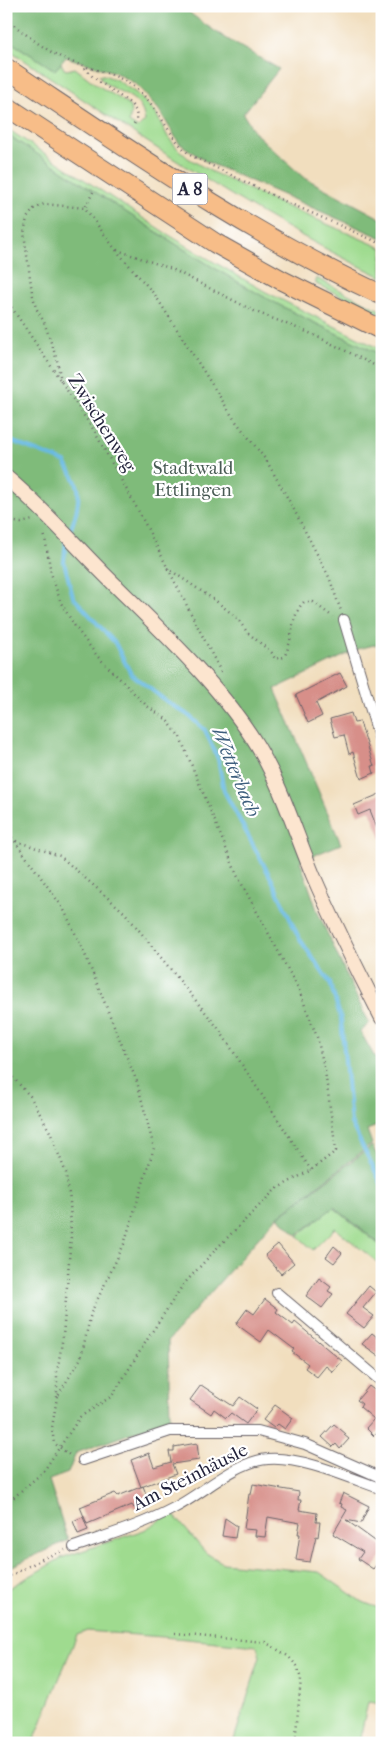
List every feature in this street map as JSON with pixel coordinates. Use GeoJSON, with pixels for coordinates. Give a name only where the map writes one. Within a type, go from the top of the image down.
{"type":"FeatureCollection","features":[{"type":"Feature","properties":{"kind":"highway","name":"A 8"},"geometry":{"type":"LineString","coordinates":[[6,68],[234,217],[297,252],[382,295]]}},
{"type":"Feature","properties":{"kind":"highway","name":"A 8"},"geometry":{"type":"LineString","coordinates":[[6,106],[96,167],[215,243],[283,281],[382,330]]}},
{"type":"Feature","properties":{"kind":"main road"},"geometry":{"type":"LineString","coordinates":[[6,477],[44,510],[82,552],[180,651],[223,697],[253,739],[272,773],[322,895],[382,1018]]}},
{"type":"Feature","properties":{"kind":"street"},"geometry":{"type":"LineString","coordinates":[[344,620],[382,747]]}},
{"type":"Feature","properties":{"kind":"street"},"geometry":{"type":"LineString","coordinates":[[277,1293],[382,1382]]}},
{"type":"Feature","properties":{"kind":"street"},"geometry":{"type":"LineString","coordinates":[[83,1460],[170,1431],[258,1431],[305,1444],[382,1478]]}},
{"type":"Feature","properties":{"kind":"street","name":"Am Steinhäusle"},"geometry":{"type":"LineString","coordinates":[[74,1547],[135,1526],[164,1513],[250,1462],[269,1458],[306,1462],[382,1489]]}},
{"type":"Feature","properties":{"kind":"path"},"geometry":{"type":"LineString","coordinates":[[6,19],[50,52],[84,66],[119,76],[135,87],[152,104],[179,146],[190,155],[282,200],[382,244]]}},
{"type":"Feature","properties":{"kind":"path"},"geometry":{"type":"LineString","coordinates":[[84,66],[93,77],[131,104],[137,118],[134,125]]}},
{"type":"Feature","properties":{"kind":"path"},"geometry":{"type":"LineString","coordinates":[[85,208],[93,192]]}},
{"type":"Feature","properties":{"kind":"path"},"geometry":{"type":"LineString","coordinates":[[61,383],[58,360],[44,322],[36,308],[32,292],[24,233],[27,218],[34,209],[44,204],[85,208],[115,249],[154,295],[234,419],[266,460],[329,577],[344,620]]}},
{"type":"Feature","properties":{"kind":"path"},"geometry":{"type":"LineString","coordinates":[[115,249],[172,269],[256,312],[312,334],[382,369]]}},
{"type":"Feature","properties":{"kind":"path","name":"Zwischenweg"},"geometry":{"type":"LineString","coordinates":[[6,299],[93,429],[139,512],[224,679],[223,697]]}},
{"type":"Feature","properties":{"kind":"path"},"geometry":{"type":"LineString","coordinates":[[6,520],[21,523],[34,519],[45,533],[51,572],[61,603],[76,628],[98,657],[147,706],[166,719],[180,737],[237,875],[299,990],[317,1037],[325,1071],[336,1151],[311,1170],[276,1189],[218,1247],[183,1285],[112,1396],[80,1417],[43,1472],[6,1504]]}},
{"type":"Feature","properties":{"kind":"path"},"geometry":{"type":"LineString","coordinates":[[166,567],[238,618],[247,632],[272,653],[274,659],[284,657],[288,650],[298,607],[304,602],[313,602],[333,616],[344,620]]}},
{"type":"Feature","properties":{"kind":"path"},"geometry":{"type":"LineString","coordinates":[[6,829],[64,908],[137,1082],[154,1148],[124,1244],[91,1312],[80,1358],[57,1397]]}},
{"type":"Feature","properties":{"kind":"path"},"geometry":{"type":"LineString","coordinates":[[16,841],[60,856],[125,913],[218,1028],[311,1170]]}},
{"type":"Feature","properties":{"kind":"path"},"geometry":{"type":"LineString","coordinates":[[6,1070],[30,1096],[50,1132],[66,1173],[70,1201],[71,1236],[63,1336],[57,1372],[57,1397],[52,1428],[54,1443],[74,1459],[83,1460]]}},
{"type":"Feature","properties":{"kind":"path"},"geometry":{"type":"LineString","coordinates":[[6,1578],[46,1557],[74,1547]]}},
{"type":"Feature","properties":{"kind":"path"},"geometry":{"type":"LineString","coordinates":[[175,1634],[265,1642],[288,1656],[297,1666],[301,1679],[295,1743]]}},
{"type":"Feature","properties":{"kind":"green space"},"geometry":{"type":"Polygon","coordinates":[[[6,6],[182,6],[216,32],[279,69],[243,114],[255,133],[303,177],[382,219],[382,238],[205,161],[179,143],[159,110],[136,84],[114,72],[66,57],[55,70],[6,39],[6,6]]]}},
{"type":"Feature","properties":{"kind":"green space"},"geometry":{"type":"Polygon","coordinates":[[[6,39],[55,70],[61,63],[64,69],[75,68],[130,107],[129,122],[138,128],[145,121],[138,103],[110,86],[99,75],[117,80],[136,93],[155,112],[168,137],[188,158],[210,171],[276,202],[382,248],[382,277],[284,226],[190,169],[6,48],[6,39]]]}},
{"type":"Feature","properties":{"kind":"green space"},"geometry":{"type":"Polygon","coordinates":[[[6,128],[164,232],[207,258],[266,292],[382,350],[382,355],[277,304],[213,267],[6,134],[6,128]]]}},
{"type":"Feature","properties":{"kind":"green space","name":"Stadtwald Ettlingen"},"geometry":{"type":"Polygon","coordinates":[[[6,134],[153,230],[243,285],[294,313],[382,355],[382,643],[358,649],[275,689],[341,844],[300,861],[318,913],[369,1024],[360,1031],[382,1070],[382,1124],[367,1130],[372,1144],[276,1218],[168,1341],[170,1419],[76,1453],[68,1473],[49,1480],[68,1540],[6,1569],[6,134]]]}},
{"type":"Feature","properties":{"kind":"green space"},"geometry":{"type":"Polygon","coordinates":[[[316,278],[382,311],[382,315],[316,284],[316,278]]]}},
{"type":"Feature","properties":{"kind":"green space"},"geometry":{"type":"Polygon","coordinates":[[[372,1146],[382,1164],[382,1246],[334,1207],[297,1235],[278,1217],[372,1146]]]}},
{"type":"Feature","properties":{"kind":"green space"},"geometry":{"type":"Polygon","coordinates":[[[333,1207],[382,1247],[382,1266],[335,1228],[313,1250],[298,1236],[333,1207]]]}},
{"type":"Feature","properties":{"kind":"green space"},"geometry":{"type":"Polygon","coordinates":[[[172,1513],[206,1553],[223,1563],[319,1572],[362,1602],[382,1609],[382,1704],[368,1702],[359,1743],[233,1743],[260,1657],[257,1646],[87,1631],[77,1635],[33,1743],[6,1743],[6,1590],[61,1558],[144,1530],[172,1513]]]}},
{"type":"Feature","properties":{"kind":"building"},"geometry":{"type":"Polygon","coordinates":[[[340,673],[347,686],[316,703],[322,716],[308,723],[296,695],[340,673]]]}},
{"type":"Feature","properties":{"kind":"building"},"geometry":{"type":"Polygon","coordinates":[[[351,713],[354,723],[360,722],[374,766],[372,766],[374,773],[361,779],[353,752],[349,754],[344,735],[335,737],[330,719],[351,713]]]}},
{"type":"Feature","properties":{"kind":"building"},"geometry":{"type":"Polygon","coordinates":[[[382,793],[381,838],[370,810],[358,815],[354,805],[382,793]]]}},
{"type":"Feature","properties":{"kind":"building"},"geometry":{"type":"Polygon","coordinates":[[[278,1244],[294,1263],[281,1274],[265,1255],[278,1244]]]}},
{"type":"Feature","properties":{"kind":"building"},"geometry":{"type":"Polygon","coordinates":[[[334,1246],[342,1253],[334,1263],[326,1257],[334,1246]]]}},
{"type":"Feature","properties":{"kind":"building"},"geometry":{"type":"Polygon","coordinates":[[[319,1278],[331,1287],[328,1291],[333,1294],[322,1308],[306,1296],[319,1278]]]}},
{"type":"Feature","properties":{"kind":"building"},"geometry":{"type":"Polygon","coordinates":[[[369,1286],[376,1292],[363,1308],[374,1316],[364,1328],[346,1314],[369,1286]]]}},
{"type":"Feature","properties":{"kind":"building"},"geometry":{"type":"Polygon","coordinates":[[[265,1299],[278,1309],[276,1312],[293,1325],[295,1322],[342,1361],[333,1372],[326,1366],[317,1377],[305,1368],[308,1364],[292,1352],[294,1349],[269,1330],[261,1342],[236,1324],[247,1309],[254,1314],[265,1299]]]}},
{"type":"Feature","properties":{"kind":"building"},"geometry":{"type":"Polygon","coordinates":[[[372,1333],[382,1341],[382,1358],[362,1344],[372,1333]]]}},
{"type":"Feature","properties":{"kind":"building"},"geometry":{"type":"Polygon","coordinates":[[[201,1385],[233,1406],[240,1397],[257,1409],[246,1424],[231,1413],[226,1418],[214,1409],[211,1414],[190,1400],[201,1385]]]}},
{"type":"Feature","properties":{"kind":"building"},"geometry":{"type":"Polygon","coordinates":[[[369,1386],[382,1396],[382,1428],[374,1436],[366,1428],[374,1419],[360,1407],[362,1404],[357,1400],[369,1386]]]}},
{"type":"Feature","properties":{"kind":"building"},"geometry":{"type":"Polygon","coordinates":[[[275,1405],[293,1418],[285,1429],[278,1424],[274,1428],[263,1420],[275,1405]]]}},
{"type":"Feature","properties":{"kind":"building"},"geometry":{"type":"Polygon","coordinates":[[[334,1424],[349,1439],[340,1449],[336,1444],[333,1447],[322,1437],[334,1424]]]}},
{"type":"Feature","properties":{"kind":"building"},"geometry":{"type":"Polygon","coordinates":[[[197,1443],[199,1460],[172,1464],[176,1474],[141,1487],[131,1460],[149,1453],[154,1467],[171,1462],[169,1451],[174,1451],[174,1447],[197,1443]]]}},
{"type":"Feature","properties":{"kind":"building"},"geometry":{"type":"Polygon","coordinates":[[[253,1484],[299,1492],[298,1500],[301,1500],[299,1510],[317,1513],[316,1522],[320,1522],[318,1537],[316,1536],[310,1562],[296,1560],[300,1523],[268,1517],[265,1537],[255,1536],[256,1530],[244,1529],[249,1494],[251,1494],[253,1484]]]}},
{"type":"Feature","properties":{"kind":"building"},"geometry":{"type":"Polygon","coordinates":[[[143,1486],[149,1502],[134,1508],[132,1505],[87,1524],[80,1507],[115,1493],[118,1496],[143,1486]]]}},
{"type":"Feature","properties":{"kind":"building"},"geometry":{"type":"Polygon","coordinates":[[[343,1493],[369,1506],[361,1523],[346,1520],[382,1546],[382,1557],[373,1569],[358,1559],[363,1552],[333,1534],[347,1510],[341,1507],[342,1504],[339,1503],[343,1493]]]}},
{"type":"Feature","properties":{"kind":"building"},"geometry":{"type":"Polygon","coordinates":[[[83,1517],[88,1530],[78,1534],[73,1521],[83,1517]]]}},
{"type":"Feature","properties":{"kind":"building"},"geometry":{"type":"Polygon","coordinates":[[[225,1518],[237,1526],[235,1538],[222,1536],[225,1518]]]}},
{"type":"Feature","properties":{"kind":"waterway","name":"Wetterbach"},"geometry":{"type":"LineString","coordinates":[[6,439],[65,462],[78,488],[76,510],[69,532]]}},
{"type":"Feature","properties":{"kind":"waterway","name":"Wetterbach"},"geometry":{"type":"LineString","coordinates":[[66,539],[64,562],[73,597],[115,643],[131,674],[188,715],[205,730],[218,759],[224,791],[272,880],[299,938],[330,983],[341,1019],[351,1123],[382,1185]]}}]}
